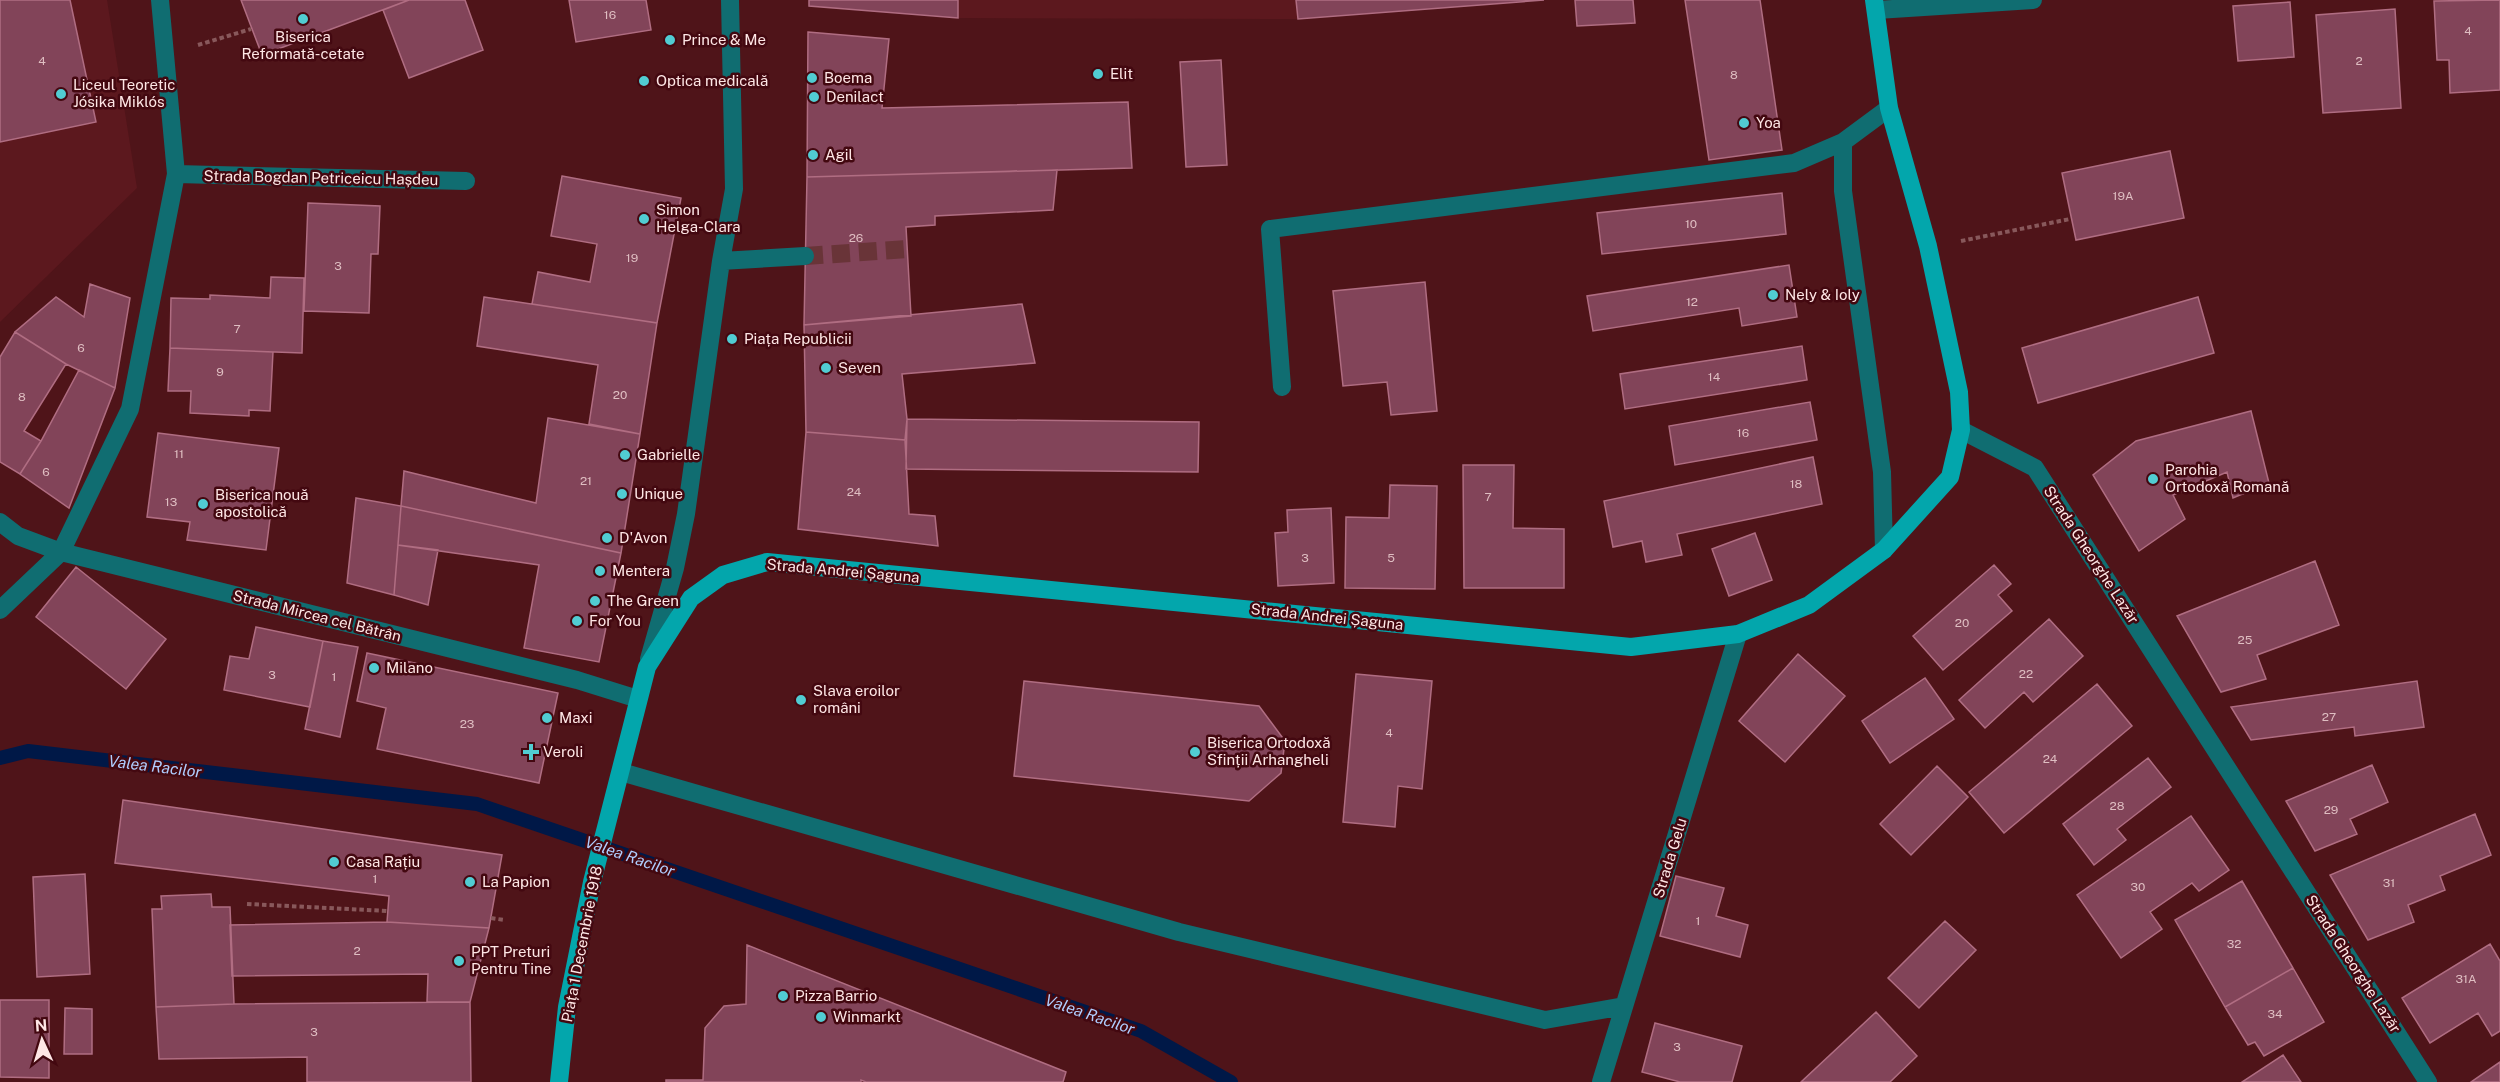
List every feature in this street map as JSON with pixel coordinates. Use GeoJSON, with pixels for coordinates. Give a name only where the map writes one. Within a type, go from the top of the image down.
{"type":"FeatureCollection","features":[{"type":"Feature","properties":{"kind":"main road"},"geometry":{"type":"LineString","coordinates":[[1876,5],[1889,108],[1928,246],[1959,392],[1961,430]]}},
{"type":"Feature","properties":{"kind":"main road","name":"Strada Andrei Șaguna"},"geometry":{"type":"LineString","coordinates":[[647,667],[691,598],[723,575],[767,562],[1631,647],[1738,634],[1809,605],[1884,550],[1950,477],[1961,430]]}},
{"type":"Feature","properties":{"kind":"main road","name":"Piața 1 Decembrie 1918"},"geometry":{"type":"LineString","coordinates":[[559,1082],[567,1007],[592,882],[647,667]]}},
{"type":"Feature","properties":{"kind":"street"},"geometry":{"type":"LineString","coordinates":[[0,610],[61,552],[130,410],[176,174],[160,0]]}},
{"type":"Feature","properties":{"kind":"street"},"geometry":{"type":"LineString","coordinates":[[647,667],[675,568],[686,514],[721,261],[734,189],[730,0]]}},
{"type":"Feature","properties":{"kind":"street"},"geometry":{"type":"LineString","coordinates":[[1876,5],[2033,0]]}},
{"type":"Feature","properties":{"kind":"street"},"geometry":{"type":"LineString","coordinates":[[1282,387],[1270,230],[1775,167],[1794,163],[1843,141],[1889,108]]}},
{"type":"Feature","properties":{"kind":"street"},"geometry":{"type":"LineString","coordinates":[[1843,141],[1843,191],[1882,472],[1884,550]]}},
{"type":"Feature","properties":{"kind":"street","name":"Strada Bogdan Petriceicu Hașdeu"},"geometry":{"type":"LineString","coordinates":[[176,174],[466,181]]}},
{"type":"Feature","properties":{"kind":"street"},"geometry":{"type":"LineString","coordinates":[[721,261],[805,256]]}},
{"type":"Feature","properties":{"kind":"street","name":"Strada Gheorghe Lazăr"},"geometry":{"type":"LineString","coordinates":[[1961,430],[2035,468],[2428,1082]]}},
{"type":"Feature","properties":{"kind":"street","name":"Strada Mircea cel Bătrân"},"geometry":{"type":"LineString","coordinates":[[0,522],[18,536],[61,552],[577,680],[638,699]]}},
{"type":"Feature","properties":{"kind":"street","name":"Strada Gelu"},"geometry":{"type":"LineString","coordinates":[[1601,1082],[1738,634]]}},
{"type":"Feature","properties":{"kind":"street"},"geometry":{"type":"LineString","coordinates":[[621,772],[1179,932],[1545,1020],[1624,1006]]}},
{"type":"Feature","properties":{"kind":"path"},"geometry":{"type":"LineString","coordinates":[[165,54],[251,29]]}},
{"type":"Feature","properties":{"kind":"path"},"geometry":{"type":"LineString","coordinates":[[1985,236],[2070,219]]}},
{"type":"Feature","properties":{"kind":"path"},"geometry":{"type":"LineString","coordinates":[[247,904],[388,911]]}},
{"type":"Feature","properties":{"kind":"path"},"geometry":{"type":"LineString","coordinates":[[491,918],[504,920]]}},
{"type":"Feature","properties":{"kind":"shaded area","name":"Liceul Teoretic Jósika Miklós"},"geometry":{"type":"Polygon","coordinates":[[[0,0],[107,0],[137,188],[0,322],[0,0]]]}},
{"type":"Feature","properties":{"kind":"shaded area"},"geometry":{"type":"Polygon","coordinates":[[[958,0],[1296,0],[1298,19],[958,18],[958,0]]]}},
{"type":"Feature","properties":{"kind":"building"},"geometry":{"type":"Polygon","coordinates":[[[0,0],[70,0],[96,122],[0,142],[0,0]]]}},
{"type":"Feature","properties":{"kind":"building","name":"Biserica Reformată-cetate"},"geometry":{"type":"Polygon","coordinates":[[[241,0],[409,0],[262,55],[241,0]]]}},
{"type":"Feature","properties":{"kind":"building"},"geometry":{"type":"Polygon","coordinates":[[[409,0],[465,0],[483,50],[409,78],[383,10],[409,0]]]}},
{"type":"Feature","properties":{"kind":"building"},"geometry":{"type":"Polygon","coordinates":[[[569,0],[646,0],[651,30],[576,42],[569,0]]]}},
{"type":"Feature","properties":{"kind":"building"},"geometry":{"type":"Polygon","coordinates":[[[809,0],[958,0],[958,18],[809,6],[809,0]]]}},
{"type":"Feature","properties":{"kind":"building"},"geometry":{"type":"Polygon","coordinates":[[[1296,0],[1544,0],[1298,19],[1296,0]]]}},
{"type":"Feature","properties":{"kind":"building"},"geometry":{"type":"Polygon","coordinates":[[[1575,0],[1633,0],[1635,23],[1577,26],[1575,0]]]}},
{"type":"Feature","properties":{"kind":"building"},"geometry":{"type":"Polygon","coordinates":[[[1685,0],[1760,0],[1782,150],[1709,160],[1685,0]]]}},
{"type":"Feature","properties":{"kind":"building"},"geometry":{"type":"Polygon","coordinates":[[[2500,0],[2500,90],[2450,93],[2449,60],[2437,60],[2434,1],[2500,0]]]}},
{"type":"Feature","properties":{"kind":"building"},"geometry":{"type":"Polygon","coordinates":[[[2290,2],[2294,57],[2238,61],[2233,6],[2290,2]]]}},
{"type":"Feature","properties":{"kind":"building"},"geometry":{"type":"Polygon","coordinates":[[[2395,9],[2401,108],[2323,113],[2316,15],[2395,9]]]}},
{"type":"Feature","properties":{"kind":"building"},"geometry":{"type":"Polygon","coordinates":[[[808,32],[889,39],[882,108],[1128,102],[1132,168],[807,177],[808,32]]]}},
{"type":"Feature","properties":{"kind":"building"},"geometry":{"type":"Polygon","coordinates":[[[1221,60],[1227,165],[1186,167],[1180,62],[1221,60]]]}},
{"type":"Feature","properties":{"kind":"building"},"geometry":{"type":"Polygon","coordinates":[[[2170,151],[2184,218],[2076,240],[2062,173],[2170,151]]]}},
{"type":"Feature","properties":{"kind":"building"},"geometry":{"type":"Polygon","coordinates":[[[1057,170],[1053,210],[935,216],[935,225],[906,227],[911,316],[804,325],[807,177],[1057,170]]]}},
{"type":"Feature","properties":{"kind":"building"},"geometry":{"type":"Polygon","coordinates":[[[562,176],[681,198],[657,323],[532,304],[538,272],[590,282],[597,244],[551,236],[562,176]]]}},
{"type":"Feature","properties":{"kind":"building"},"geometry":{"type":"Polygon","coordinates":[[[1782,193],[1786,234],[1602,254],[1597,213],[1782,193]]]}},
{"type":"Feature","properties":{"kind":"building"},"geometry":{"type":"Polygon","coordinates":[[[308,203],[380,206],[378,254],[371,254],[369,313],[304,311],[308,203]]]}},
{"type":"Feature","properties":{"kind":"building"},"geometry":{"type":"Polygon","coordinates":[[[1789,265],[1797,317],[1742,326],[1739,308],[1593,331],[1587,296],[1789,265]]]}},
{"type":"Feature","properties":{"kind":"building"},"geometry":{"type":"Polygon","coordinates":[[[271,277],[304,278],[302,353],[170,348],[171,298],[210,299],[210,295],[270,298],[271,277]]]}},
{"type":"Feature","properties":{"kind":"building"},"geometry":{"type":"Polygon","coordinates":[[[1425,282],[1437,411],[1391,415],[1387,382],[1343,386],[1333,291],[1425,282]]]}},
{"type":"Feature","properties":{"kind":"building"},"geometry":{"type":"Polygon","coordinates":[[[90,284],[130,298],[115,388],[66,364],[15,332],[56,297],[84,317],[90,284]]]}},
{"type":"Feature","properties":{"kind":"building"},"geometry":{"type":"Polygon","coordinates":[[[484,297],[657,323],[640,434],[589,424],[598,365],[477,346],[484,297]]]}},
{"type":"Feature","properties":{"kind":"building"},"geometry":{"type":"Polygon","coordinates":[[[2198,297],[2214,353],[2038,403],[2022,348],[2198,297]]]}},
{"type":"Feature","properties":{"kind":"building"},"geometry":{"type":"Polygon","coordinates":[[[1022,304],[1035,363],[902,374],[907,419],[905,440],[806,432],[804,325],[1022,304]]]}},
{"type":"Feature","properties":{"kind":"building"},"geometry":{"type":"Polygon","coordinates":[[[15,332],[66,364],[24,431],[41,441],[20,474],[0,462],[0,357],[15,332]]]}},
{"type":"Feature","properties":{"kind":"building"},"geometry":{"type":"Polygon","coordinates":[[[1802,346],[1807,380],[1625,409],[1620,374],[1802,346]]]}},
{"type":"Feature","properties":{"kind":"building"},"geometry":{"type":"Polygon","coordinates":[[[170,348],[273,352],[270,411],[249,410],[249,416],[190,413],[191,391],[168,391],[170,348]]]}},
{"type":"Feature","properties":{"kind":"building"},"geometry":{"type":"Polygon","coordinates":[[[79,370],[115,388],[69,508],[20,474],[41,441],[79,370]]]}},
{"type":"Feature","properties":{"kind":"building"},"geometry":{"type":"Polygon","coordinates":[[[1810,402],[1817,440],[1675,465],[1669,426],[1810,402]]]}},
{"type":"Feature","properties":{"kind":"building","name":"Parohia Ortodoxă Romană"},"geometry":{"type":"Polygon","coordinates":[[[2251,411],[2269,483],[2233,498],[2227,472],[2173,495],[2185,519],[2139,551],[2093,475],[2136,441],[2251,411]]]}},
{"type":"Feature","properties":{"kind":"building"},"geometry":{"type":"Polygon","coordinates":[[[548,418],[640,434],[621,553],[401,506],[404,471],[536,503],[548,418]]]}},
{"type":"Feature","properties":{"kind":"building"},"geometry":{"type":"Polygon","coordinates":[[[907,419],[1199,422],[1198,472],[906,469],[907,419]]]}},
{"type":"Feature","properties":{"kind":"building"},"geometry":{"type":"Polygon","coordinates":[[[806,432],[905,440],[909,514],[935,516],[938,546],[798,529],[806,432]]]}},
{"type":"Feature","properties":{"kind":"building"},"geometry":{"type":"Polygon","coordinates":[[[158,433],[279,448],[266,550],[187,540],[190,522],[147,517],[158,433]]]}},
{"type":"Feature","properties":{"kind":"building"},"geometry":{"type":"Polygon","coordinates":[[[1813,457],[1822,504],[1677,534],[1682,555],[1646,562],[1642,541],[1613,547],[1604,501],[1813,457]]]}},
{"type":"Feature","properties":{"kind":"building"},"geometry":{"type":"Polygon","coordinates":[[[1463,465],[1514,465],[1513,528],[1564,529],[1564,588],[1464,588],[1463,465]]]}},
{"type":"Feature","properties":{"kind":"building"},"geometry":{"type":"Polygon","coordinates":[[[1390,485],[1437,486],[1435,589],[1345,588],[1346,517],[1389,518],[1390,485]]]}},
{"type":"Feature","properties":{"kind":"building"},"geometry":{"type":"Polygon","coordinates":[[[356,498],[401,506],[394,595],[347,583],[356,498]]]}},
{"type":"Feature","properties":{"kind":"building"},"geometry":{"type":"Polygon","coordinates":[[[401,506],[621,553],[599,662],[524,648],[539,565],[398,545],[401,506]]]}},
{"type":"Feature","properties":{"kind":"building"},"geometry":{"type":"Polygon","coordinates":[[[1331,508],[1334,583],[1278,586],[1275,533],[1288,532],[1287,510],[1331,508]]]}},
{"type":"Feature","properties":{"kind":"building"},"geometry":{"type":"Polygon","coordinates":[[[1755,533],[1772,580],[1729,596],[1712,549],[1755,533]]]}},
{"type":"Feature","properties":{"kind":"building"},"geometry":{"type":"Polygon","coordinates":[[[398,545],[438,550],[428,605],[394,595],[398,545]]]}},
{"type":"Feature","properties":{"kind":"building"},"geometry":{"type":"Polygon","coordinates":[[[2315,561],[2339,625],[2257,655],[2266,679],[2221,692],[2177,616],[2315,561]]]}},
{"type":"Feature","properties":{"kind":"building"},"geometry":{"type":"Polygon","coordinates":[[[1994,565],[2011,584],[1998,595],[2012,611],[1943,670],[1913,636],[1994,565]]]}},
{"type":"Feature","properties":{"kind":"building"},"geometry":{"type":"Polygon","coordinates":[[[76,567],[166,639],[126,689],[36,617],[76,567]]]}},
{"type":"Feature","properties":{"kind":"building"},"geometry":{"type":"Polygon","coordinates":[[[2049,619],[2083,656],[2033,702],[2024,692],[1985,728],[1959,700],[2049,619]]]}},
{"type":"Feature","properties":{"kind":"building"},"geometry":{"type":"Polygon","coordinates":[[[256,627],[323,641],[310,707],[224,690],[230,656],[249,659],[256,627]]]}},
{"type":"Feature","properties":{"kind":"building"},"geometry":{"type":"Polygon","coordinates":[[[323,641],[358,647],[340,737],[305,729],[323,641]]]}},
{"type":"Feature","properties":{"kind":"building"},"geometry":{"type":"Polygon","coordinates":[[[367,653],[558,693],[539,783],[377,749],[386,708],[357,701],[367,653]]]}},
{"type":"Feature","properties":{"kind":"building"},"geometry":{"type":"Polygon","coordinates":[[[1798,654],[1845,696],[1785,762],[1739,721],[1798,654]]]}},
{"type":"Feature","properties":{"kind":"building"},"geometry":{"type":"Polygon","coordinates":[[[1356,674],[1432,681],[1422,789],[1398,786],[1395,827],[1343,822],[1356,674]]]}},
{"type":"Feature","properties":{"kind":"building"},"geometry":{"type":"Polygon","coordinates":[[[1925,678],[1954,719],[1890,763],[1862,721],[1925,678]]]}},
{"type":"Feature","properties":{"kind":"building"},"geometry":{"type":"Polygon","coordinates":[[[1024,681],[1259,706],[1285,741],[1281,773],[1249,801],[1014,776],[1024,681]]]}},
{"type":"Feature","properties":{"kind":"building"},"geometry":{"type":"Polygon","coordinates":[[[2417,681],[2424,727],[2355,736],[2354,727],[2251,740],[2231,707],[2417,681]]]}},
{"type":"Feature","properties":{"kind":"building"},"geometry":{"type":"Polygon","coordinates":[[[2097,684],[2132,726],[2004,833],[1969,792],[2097,684]]]}},
{"type":"Feature","properties":{"kind":"building"},"geometry":{"type":"Polygon","coordinates":[[[2148,758],[2171,787],[2117,829],[2126,840],[2094,865],[2063,824],[2148,758]]]}},
{"type":"Feature","properties":{"kind":"building"},"geometry":{"type":"Polygon","coordinates":[[[2372,765],[2388,802],[2350,819],[2357,834],[2315,851],[2286,801],[2372,765]]]}},
{"type":"Feature","properties":{"kind":"building"},"geometry":{"type":"Polygon","coordinates":[[[1937,766],[1968,797],[1911,855],[1880,824],[1937,766]]]}},
{"type":"Feature","properties":{"kind":"building","name":"Casa Rațiu"},"geometry":{"type":"Polygon","coordinates":[[[123,800],[502,855],[489,928],[387,922],[389,896],[115,863],[123,800]]]}},
{"type":"Feature","properties":{"kind":"building"},"geometry":{"type":"Polygon","coordinates":[[[2475,814],[2491,855],[2440,876],[2445,890],[2408,905],[2414,922],[2368,940],[2330,875],[2475,814]]]}},
{"type":"Feature","properties":{"kind":"building"},"geometry":{"type":"Polygon","coordinates":[[[2191,816],[2229,870],[2199,891],[2192,883],[2150,912],[2162,929],[2121,958],[2077,895],[2191,816]]]}},
{"type":"Feature","properties":{"kind":"building"},"geometry":{"type":"Polygon","coordinates":[[[85,874],[90,974],[37,977],[33,877],[85,874]]]}},
{"type":"Feature","properties":{"kind":"building"},"geometry":{"type":"Polygon","coordinates":[[[1676,876],[1724,888],[1716,916],[1748,925],[1740,957],[1660,936],[1676,876]]]}},
{"type":"Feature","properties":{"kind":"building"},"geometry":{"type":"Polygon","coordinates":[[[2242,881],[2293,968],[2225,1007],[2175,920],[2242,881]]]}},
{"type":"Feature","properties":{"kind":"building"},"geometry":{"type":"Polygon","coordinates":[[[211,894],[212,907],[230,907],[234,1004],[156,1007],[152,909],[162,909],[161,896],[211,894]]]}},
{"type":"Feature","properties":{"kind":"building"},"geometry":{"type":"Polygon","coordinates":[[[1945,921],[1976,950],[1919,1008],[1888,978],[1945,921]]]}},
{"type":"Feature","properties":{"kind":"building"},"geometry":{"type":"Polygon","coordinates":[[[387,922],[489,928],[470,1002],[427,1002],[428,974],[232,976],[230,925],[387,922]]]}},
{"type":"Feature","properties":{"kind":"building"},"geometry":{"type":"Polygon","coordinates":[[[2490,944],[2500,961],[2500,1031],[2492,1036],[2478,1013],[2430,1043],[2402,998],[2490,944]]]}},
{"type":"Feature","properties":{"kind":"building","name":"Winmarkt"},"geometry":{"type":"Polygon","coordinates":[[[747,945],[1066,1072],[1063,1082],[866,1082],[861,1080],[861,1082],[666,1082],[666,1080],[703,1080],[705,1028],[724,1006],[746,1004],[747,945]]]}},
{"type":"Feature","properties":{"kind":"building"},"geometry":{"type":"Polygon","coordinates":[[[2293,968],[2324,1022],[2264,1056],[2255,1042],[2248,1045],[2225,1007],[2293,968]]]}},
{"type":"Feature","properties":{"kind":"building"},"geometry":{"type":"Polygon","coordinates":[[[0,1000],[49,1000],[49,1078],[0,1077],[0,1000]]]}},
{"type":"Feature","properties":{"kind":"building"},"geometry":{"type":"Polygon","coordinates":[[[470,1002],[471,1082],[307,1082],[307,1057],[159,1059],[156,1007],[470,1002]]]}},
{"type":"Feature","properties":{"kind":"building"},"geometry":{"type":"Polygon","coordinates":[[[65,1008],[92,1009],[92,1054],[64,1054],[65,1008]]]}},
{"type":"Feature","properties":{"kind":"building"},"geometry":{"type":"Polygon","coordinates":[[[1876,1012],[1917,1056],[1890,1082],[1801,1082],[1876,1012]]]}},
{"type":"Feature","properties":{"kind":"building"},"geometry":{"type":"Polygon","coordinates":[[[1655,1023],[1742,1046],[1732,1082],[1680,1082],[1642,1072],[1655,1023]]]}},
{"type":"Feature","properties":{"kind":"building"},"geometry":{"type":"Polygon","coordinates":[[[2283,1055],[2301,1082],[2242,1082],[2283,1055]]]}},
{"type":"Feature","properties":{"kind":"building"},"geometry":{"type":"Polygon","coordinates":[[[2500,1062],[2500,1082],[2471,1082],[2500,1062]]]}},
{"type":"Feature","properties":{"kind":"waterway","name":"Valea Racilor"},"geometry":{"type":"LineString","coordinates":[[0,758],[28,751],[477,804],[1141,1031],[1231,1082]]}},
{"type":"Feature","properties":{"kind":"tunnel"},"geometry":{"type":"LineString","coordinates":[[805,256],[907,249]]}},
{"type":"Feature","properties":{"kind":"place","name":"Biserica Reformată-cetate"},"geometry":{"type":"Point","coordinates":[303,19]}},
{"type":"Feature","properties":{"kind":"place","name":"Prince & Me"},"geometry":{"type":"Point","coordinates":[670,40]}},
{"type":"Feature","properties":{"kind":"place","name":"Elit"},"geometry":{"type":"Point","coordinates":[1098,74]}},
{"type":"Feature","properties":{"kind":"place","name":"Boema"},"geometry":{"type":"Point","coordinates":[812,78]}},
{"type":"Feature","properties":{"kind":"place","name":"Optica medicală"},"geometry":{"type":"Point","coordinates":[644,81]}},
{"type":"Feature","properties":{"kind":"place","name":"Liceul Teoretic Jósika Miklós"},"geometry":{"type":"Point","coordinates":[61,94]}},
{"type":"Feature","properties":{"kind":"place","name":"Denilact"},"geometry":{"type":"Point","coordinates":[814,97]}},
{"type":"Feature","properties":{"kind":"place","name":"Yoa"},"geometry":{"type":"Point","coordinates":[1744,123]}},
{"type":"Feature","properties":{"kind":"place","name":"Agil"},"geometry":{"type":"Point","coordinates":[813,155]}},
{"type":"Feature","properties":{"kind":"place","name":"Simon Helga-Clara"},"geometry":{"type":"Point","coordinates":[644,219]}},
{"type":"Feature","properties":{"kind":"place","name":"Nely & Ioly"},"geometry":{"type":"Point","coordinates":[1773,295]}},
{"type":"Feature","properties":{"kind":"place","name":"Piața Republicii"},"geometry":{"type":"Point","coordinates":[732,339]}},
{"type":"Feature","properties":{"kind":"place","name":"Seven"},"geometry":{"type":"Point","coordinates":[826,368]}},
{"type":"Feature","properties":{"kind":"place","name":"Gabrielle"},"geometry":{"type":"Point","coordinates":[625,455]}},
{"type":"Feature","properties":{"kind":"place","name":"Parohia Ortodoxă Romană"},"geometry":{"type":"Point","coordinates":[2153,479]}},
{"type":"Feature","properties":{"kind":"place","name":"Unique"},"geometry":{"type":"Point","coordinates":[622,494]}},
{"type":"Feature","properties":{"kind":"place","name":"Biserica nouă apostolică"},"geometry":{"type":"Point","coordinates":[203,504]}},
{"type":"Feature","properties":{"kind":"place","name":"D'Avon"},"geometry":{"type":"Point","coordinates":[607,538]}},
{"type":"Feature","properties":{"kind":"place","name":"Mentera"},"geometry":{"type":"Point","coordinates":[600,571]}},
{"type":"Feature","properties":{"kind":"place","name":"The Green"},"geometry":{"type":"Point","coordinates":[595,601]}},
{"type":"Feature","properties":{"kind":"place","name":"For You"},"geometry":{"type":"Point","coordinates":[577,621]}},
{"type":"Feature","properties":{"kind":"place","name":"Milano"},"geometry":{"type":"Point","coordinates":[374,668]}},
{"type":"Feature","properties":{"kind":"place","name":"Slava eroilor români"},"geometry":{"type":"Point","coordinates":[801,700]}},
{"type":"Feature","properties":{"kind":"place","name":"Maxi"},"geometry":{"type":"Point","coordinates":[547,718]}},
{"type":"Feature","properties":{"kind":"place","name":"Veroli"},"geometry":{"type":"Point","coordinates":[531,752]}},
{"type":"Feature","properties":{"kind":"place","name":"Biserica Ortodoxă Sfinții Arhangheli"},"geometry":{"type":"Point","coordinates":[1195,752]}},
{"type":"Feature","properties":{"kind":"place","name":"Casa Rațiu"},"geometry":{"type":"Point","coordinates":[334,862]}},
{"type":"Feature","properties":{"kind":"place","name":"La Papion"},"geometry":{"type":"Point","coordinates":[470,882]}},
{"type":"Feature","properties":{"kind":"place","name":"PPT Preturi Pentru Tine"},"geometry":{"type":"Point","coordinates":[459,961]}},
{"type":"Feature","properties":{"kind":"place","name":"Pizza Barrio"},"geometry":{"type":"Point","coordinates":[783,996]}},
{"type":"Feature","properties":{"kind":"place","name":"Winmarkt"},"geometry":{"type":"Point","coordinates":[821,1017]}}]}
